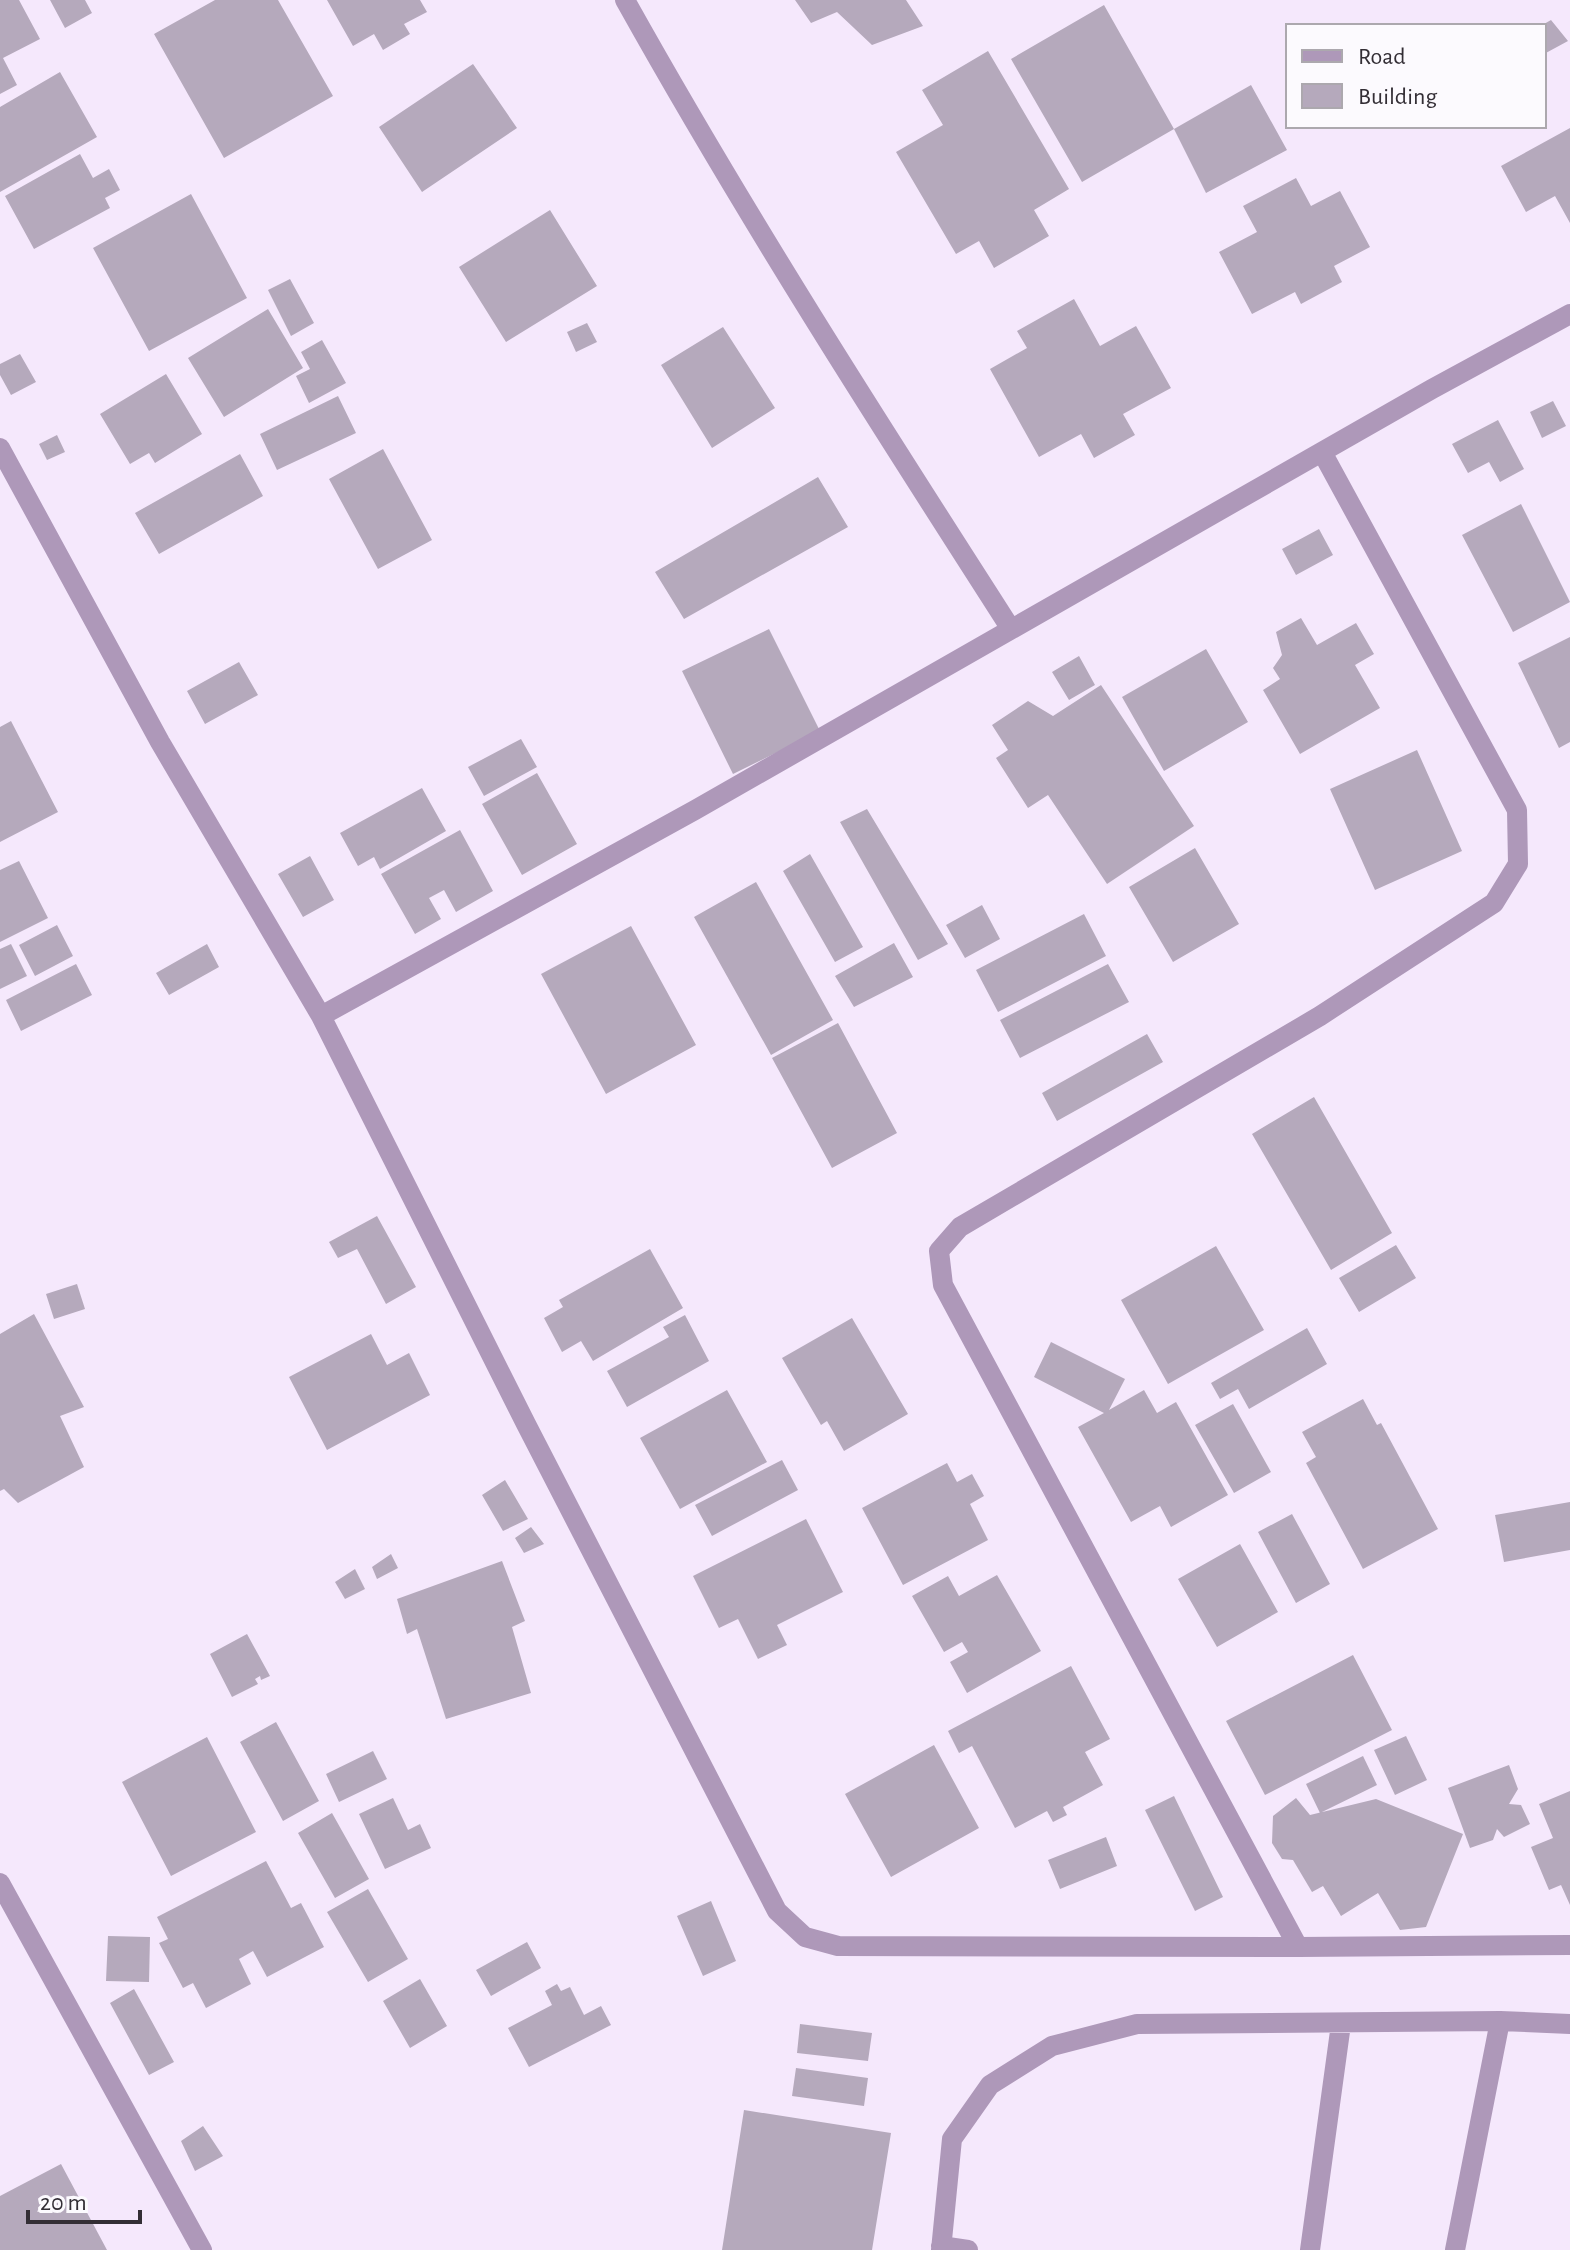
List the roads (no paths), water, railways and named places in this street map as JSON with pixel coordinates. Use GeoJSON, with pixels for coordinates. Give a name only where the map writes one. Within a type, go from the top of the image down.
{"type":"FeatureCollection","features":[{"type":"Feature","properties":{"kind":"street"},"geometry":{"type":"LineString","coordinates":[[625,0],[680,99],[813,320],[1011,629]]}},
{"type":"Feature","properties":{"kind":"street"},"geometry":{"type":"LineString","coordinates":[[321,1016],[695,810],[1570,314]]}},
{"type":"Feature","properties":{"kind":"street"},"geometry":{"type":"LineString","coordinates":[[0,448],[160,742],[321,1016],[526,1424],[777,1911],[805,1937],[838,1946],[1570,1945]]}},
{"type":"Feature","properties":{"kind":"street"},"geometry":{"type":"LineString","coordinates":[[1298,1947],[943,1285],[939,1251],[960,1227],[1320,1016],[1494,903],[1518,864],[1517,810],[1322,452]]}},
{"type":"Feature","properties":{"kind":"street"},"geometry":{"type":"LineString","coordinates":[[0,1883],[202,2250]]}},
{"type":"Feature","properties":{"kind":"street"},"geometry":{"type":"LineString","coordinates":[[1455,2250],[1500,2021]]}},
{"type":"Feature","properties":{"kind":"street"},"geometry":{"type":"LineString","coordinates":[[968,2250],[941,2248],[952,2139],[990,2085],[1052,2046],[1137,2024],[1500,2021],[1570,2024]]}},
{"type":"Feature","properties":{"kind":"street"},"geometry":{"type":"LineString","coordinates":[[1310,2250],[1341,2024]]}}]}
